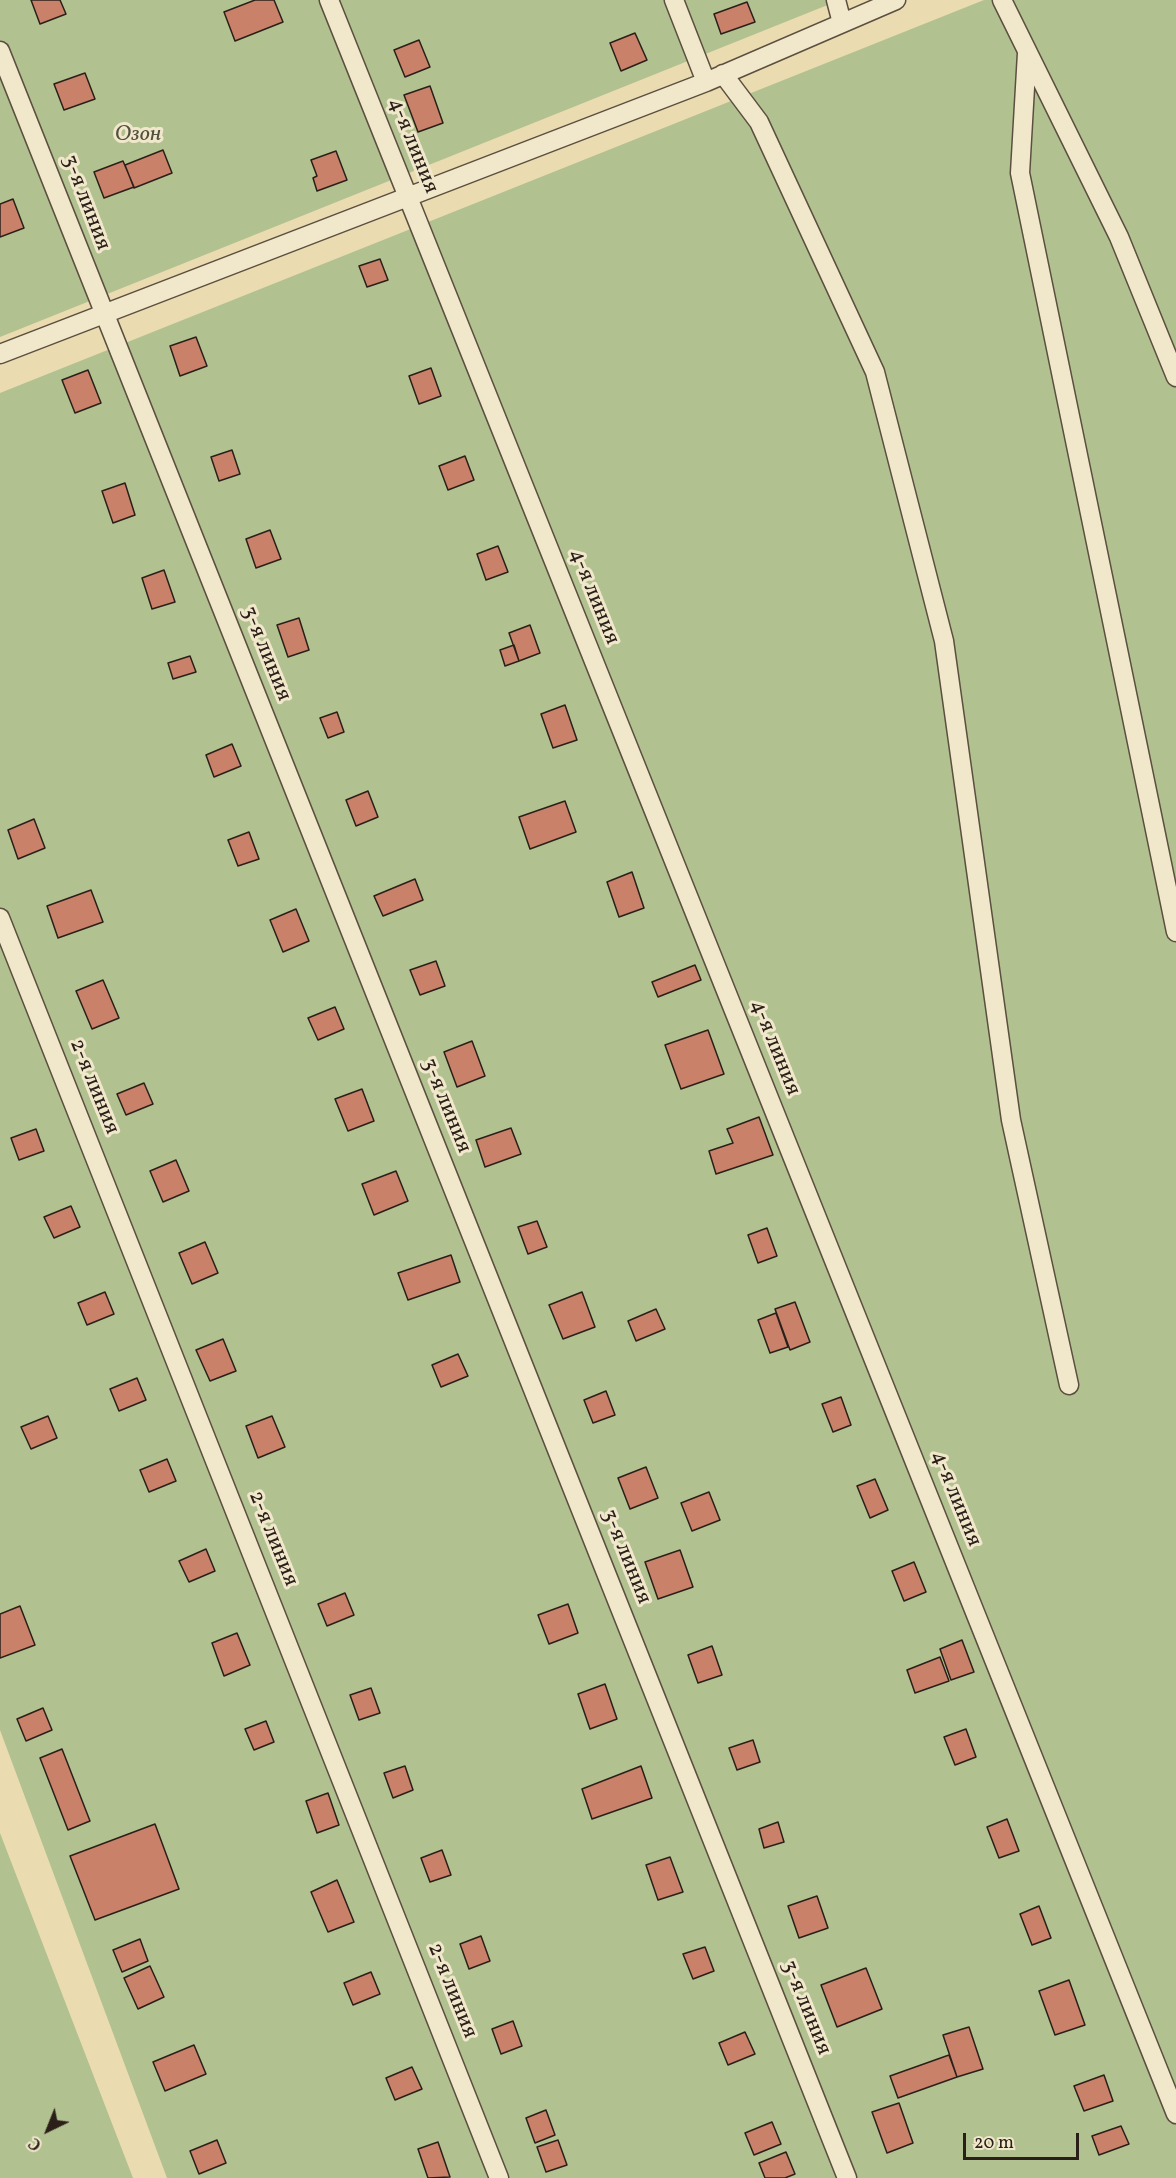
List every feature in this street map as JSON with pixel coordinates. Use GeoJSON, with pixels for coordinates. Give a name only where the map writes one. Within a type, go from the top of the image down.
{"type":"FeatureCollection","features":[{"type":"Feature","properties":{"kind":"lane","name":"4-я линия"},"geometry":{"type":"LineString","coordinates":[[328,0],[1176,2114]]}},
{"type":"Feature","properties":{"kind":"lane"},"geometry":{"type":"LineString","coordinates":[[674,0],[706,82]]}},
{"type":"Feature","properties":{"kind":"lane"},"geometry":{"type":"LineString","coordinates":[[836,0],[842,23]]}},
{"type":"Feature","properties":{"kind":"lane"},"geometry":{"type":"LineString","coordinates":[[0,354],[706,82],[896,0]]}},
{"type":"Feature","properties":{"kind":"lane"},"geometry":{"type":"LineString","coordinates":[[1002,0],[1119,237],[1176,377]]}},
{"type":"Feature","properties":{"kind":"lane","name":"3-я линия"},"geometry":{"type":"LineString","coordinates":[[0,51],[847,2178]]}},
{"type":"Feature","properties":{"kind":"lane"},"geometry":{"type":"LineString","coordinates":[[1027,53],[1020,173],[1176,932]]}},
{"type":"Feature","properties":{"kind":"lane"},"geometry":{"type":"LineString","coordinates":[[723,74],[759,122],[875,372],[944,641],[1011,1120],[1069,1385]]}},
{"type":"Feature","properties":{"kind":"lane","name":"2-я линия"},"geometry":{"type":"LineString","coordinates":[[0,918],[499,2178]]}},
{"type":"Feature","properties":{"kind":"green space","name":"Озон"},"geometry":{"type":"Polygon","coordinates":[[[0,0],[840,0],[0,337],[0,0]]]}},
{"type":"Feature","properties":{"kind":"green space"},"geometry":{"type":"Polygon","coordinates":[[[984,0],[1176,0],[1176,2178],[167,2178],[0,1730],[0,393],[984,0]]]}},
{"type":"Feature","properties":{"kind":"green space"},"geometry":{"type":"Polygon","coordinates":[[[0,1833],[133,2178],[0,2178],[0,1833]]]}},
{"type":"Feature","properties":{"kind":"building"},"geometry":{"type":"Polygon","coordinates":[[[31,0],[60,0],[66,14],[40,24],[31,0]]]}},
{"type":"Feature","properties":{"kind":"building"},"geometry":{"type":"Polygon","coordinates":[[[255,0],[274,0],[283,22],[235,41],[224,12],[255,0]]]}},
{"type":"Feature","properties":{"kind":"building"},"geometry":{"type":"Polygon","coordinates":[[[747,2],[755,22],[721,34],[714,14],[747,2]]]}},
{"type":"Feature","properties":{"kind":"building"},"geometry":{"type":"Polygon","coordinates":[[[635,33],[647,60],[621,71],[610,43],[635,33]]]}},
{"type":"Feature","properties":{"kind":"building"},"geometry":{"type":"Polygon","coordinates":[[[419,40],[430,67],[405,77],[394,50],[419,40]]]}},
{"type":"Feature","properties":{"kind":"building"},"geometry":{"type":"Polygon","coordinates":[[[85,73],[95,99],[64,110],[54,84],[85,73]]]}},
{"type":"Feature","properties":{"kind":"building"},"geometry":{"type":"Polygon","coordinates":[[[430,86],[443,123],[418,132],[404,95],[430,86]]]}},
{"type":"Feature","properties":{"kind":"building"},"geometry":{"type":"Polygon","coordinates":[[[163,150],[172,173],[134,188],[125,165],[163,150]]]}},
{"type":"Feature","properties":{"kind":"building"},"geometry":{"type":"Polygon","coordinates":[[[336,151],[347,180],[317,191],[313,178],[317,176],[311,160],[336,151]]]}},
{"type":"Feature","properties":{"kind":"building"},"geometry":{"type":"Polygon","coordinates":[[[123,161],[134,187],[104,198],[94,172],[123,161]]]}},
{"type":"Feature","properties":{"kind":"building"},"geometry":{"type":"Polygon","coordinates":[[[13,199],[24,228],[0,237],[0,204],[13,199]]]}},
{"type":"Feature","properties":{"kind":"building"},"geometry":{"type":"Polygon","coordinates":[[[380,259],[388,280],[367,287],[359,266],[380,259]]]}},
{"type":"Feature","properties":{"kind":"building"},"geometry":{"type":"Polygon","coordinates":[[[196,337],[207,366],[180,376],[170,346],[196,337]]]}},
{"type":"Feature","properties":{"kind":"building"},"geometry":{"type":"Polygon","coordinates":[[[431,368],[441,396],[419,404],[409,376],[431,368]]]}},
{"type":"Feature","properties":{"kind":"building"},"geometry":{"type":"Polygon","coordinates":[[[88,370],[101,403],[75,413],[62,380],[88,370]]]}},
{"type":"Feature","properties":{"kind":"building"},"geometry":{"type":"Polygon","coordinates":[[[232,450],[240,474],[219,481],[211,457],[232,450]]]}},
{"type":"Feature","properties":{"kind":"building"},"geometry":{"type":"Polygon","coordinates":[[[465,456],[474,480],[448,490],[439,466],[465,456]]]}},
{"type":"Feature","properties":{"kind":"building"},"geometry":{"type":"Polygon","coordinates":[[[125,483],[135,515],[113,523],[102,491],[125,483]]]}},
{"type":"Feature","properties":{"kind":"building"},"geometry":{"type":"Polygon","coordinates":[[[270,530],[281,559],[256,568],[246,539],[270,530]]]}},
{"type":"Feature","properties":{"kind":"building"},"geometry":{"type":"Polygon","coordinates":[[[498,546],[508,572],[486,580],[477,554],[498,546]]]}},
{"type":"Feature","properties":{"kind":"building"},"geometry":{"type":"Polygon","coordinates":[[[164,570],[175,602],[152,609],[142,578],[164,570]]]}},
{"type":"Feature","properties":{"kind":"building"},"geometry":{"type":"Polygon","coordinates":[[[299,618],[309,650],[288,657],[277,625],[299,618]]]}},
{"type":"Feature","properties":{"kind":"building"},"geometry":{"type":"Polygon","coordinates":[[[530,625],[540,653],[519,661],[509,633],[530,625]]]}},
{"type":"Feature","properties":{"kind":"building"},"geometry":{"type":"Polygon","coordinates":[[[514,645],[519,661],[505,666],[500,650],[514,645]]]}},
{"type":"Feature","properties":{"kind":"building"},"geometry":{"type":"Polygon","coordinates":[[[190,656],[196,672],[173,679],[168,663],[190,656]]]}},
{"type":"Feature","properties":{"kind":"building"},"geometry":{"type":"Polygon","coordinates":[[[565,705],[577,740],[553,748],[541,714],[565,705]]]}},
{"type":"Feature","properties":{"kind":"building"},"geometry":{"type":"Polygon","coordinates":[[[337,712],[344,732],[328,738],[320,718],[337,712]]]}},
{"type":"Feature","properties":{"kind":"building"},"geometry":{"type":"Polygon","coordinates":[[[232,744],[241,766],[214,777],[206,755],[232,744]]]}},
{"type":"Feature","properties":{"kind":"building"},"geometry":{"type":"Polygon","coordinates":[[[368,791],[378,817],[356,826],[346,800],[368,791]]]}},
{"type":"Feature","properties":{"kind":"building"},"geometry":{"type":"Polygon","coordinates":[[[565,801],[576,832],[530,849],[519,817],[565,801]]]}},
{"type":"Feature","properties":{"kind":"building"},"geometry":{"type":"Polygon","coordinates":[[[34,819],[45,848],[18,859],[8,830],[34,819]]]}},
{"type":"Feature","properties":{"kind":"building"},"geometry":{"type":"Polygon","coordinates":[[[249,832],[259,859],[238,866],[228,840],[249,832]]]}},
{"type":"Feature","properties":{"kind":"building"},"geometry":{"type":"Polygon","coordinates":[[[632,872],[644,908],[619,917],[607,882],[632,872]]]}},
{"type":"Feature","properties":{"kind":"building"},"geometry":{"type":"Polygon","coordinates":[[[415,879],[423,900],[383,916],[374,896],[415,879]]]}},
{"type":"Feature","properties":{"kind":"building"},"geometry":{"type":"Polygon","coordinates":[[[91,890],[103,922],[58,938],[47,906],[91,890]]]}},
{"type":"Feature","properties":{"kind":"building"},"geometry":{"type":"Polygon","coordinates":[[[296,909],[309,941],[283,952],[270,920],[296,909]]]}},
{"type":"Feature","properties":{"kind":"building"},"geometry":{"type":"Polygon","coordinates":[[[436,961],[445,986],[420,995],[410,970],[436,961]]]}},
{"type":"Feature","properties":{"kind":"building"},"geometry":{"type":"Polygon","coordinates":[[[695,965],[701,980],[658,997],[652,982],[695,965]]]}},
{"type":"Feature","properties":{"kind":"building"},"geometry":{"type":"Polygon","coordinates":[[[103,980],[119,1018],[92,1029],[76,991],[103,980]]]}},
{"type":"Feature","properties":{"kind":"building"},"geometry":{"type":"Polygon","coordinates":[[[335,1007],[344,1029],[318,1040],[308,1018],[335,1007]]]}},
{"type":"Feature","properties":{"kind":"building"},"geometry":{"type":"Polygon","coordinates":[[[708,1030],[724,1074],[681,1089],[665,1045],[708,1030]]]}},
{"type":"Feature","properties":{"kind":"building"},"geometry":{"type":"Polygon","coordinates":[[[472,1041],[485,1076],[457,1087],[444,1052],[472,1041]]]}},
{"type":"Feature","properties":{"kind":"building"},"geometry":{"type":"Polygon","coordinates":[[[144,1083],[153,1104],[126,1115],[117,1094],[144,1083]]]}},
{"type":"Feature","properties":{"kind":"building"},"geometry":{"type":"Polygon","coordinates":[[[362,1089],[374,1121],[348,1131],[335,1099],[362,1089]]]}},
{"type":"Feature","properties":{"kind":"building"},"geometry":{"type":"Polygon","coordinates":[[[759,1117],[773,1155],[716,1174],[709,1151],[733,1143],[727,1129],[759,1117]]]}},
{"type":"Feature","properties":{"kind":"building"},"geometry":{"type":"Polygon","coordinates":[[[511,1128],[521,1154],[485,1167],[476,1140],[511,1128]]]}},
{"type":"Feature","properties":{"kind":"building"},"geometry":{"type":"Polygon","coordinates":[[[36,1129],[44,1151],[19,1160],[11,1138],[36,1129]]]}},
{"type":"Feature","properties":{"kind":"building"},"geometry":{"type":"Polygon","coordinates":[[[176,1160],[189,1191],[163,1202],[150,1171],[176,1160]]]}},
{"type":"Feature","properties":{"kind":"building"},"geometry":{"type":"Polygon","coordinates":[[[396,1171],[408,1201],[374,1215],[362,1184],[396,1171]]]}},
{"type":"Feature","properties":{"kind":"building"},"geometry":{"type":"Polygon","coordinates":[[[71,1206],[80,1227],[54,1238],[44,1217],[71,1206]]]}},
{"type":"Feature","properties":{"kind":"building"},"geometry":{"type":"Polygon","coordinates":[[[537,1221],[547,1247],[528,1254],[518,1227],[537,1221]]]}},
{"type":"Feature","properties":{"kind":"building"},"geometry":{"type":"Polygon","coordinates":[[[767,1228],[777,1256],[758,1263],[748,1235],[767,1228]]]}},
{"type":"Feature","properties":{"kind":"building"},"geometry":{"type":"Polygon","coordinates":[[[205,1242],[218,1273],[192,1284],[179,1253],[205,1242]]]}},
{"type":"Feature","properties":{"kind":"building"},"geometry":{"type":"Polygon","coordinates":[[[451,1255],[460,1282],[408,1300],[398,1273],[451,1255]]]}},
{"type":"Feature","properties":{"kind":"building"},"geometry":{"type":"Polygon","coordinates":[[[105,1292],[114,1314],[87,1325],[78,1303],[105,1292]]]}},
{"type":"Feature","properties":{"kind":"building"},"geometry":{"type":"Polygon","coordinates":[[[582,1292],[595,1327],[563,1339],[549,1305],[582,1292]]]}},
{"type":"Feature","properties":{"kind":"building"},"geometry":{"type":"Polygon","coordinates":[[[795,1302],[810,1342],[790,1350],[775,1309],[795,1302]]]}},
{"type":"Feature","properties":{"kind":"building"},"geometry":{"type":"Polygon","coordinates":[[[656,1309],[665,1329],[636,1341],[628,1321],[656,1309]]]}},
{"type":"Feature","properties":{"kind":"building"},"geometry":{"type":"Polygon","coordinates":[[[776,1313],[788,1347],[770,1353],[758,1320],[776,1313]]]}},
{"type":"Feature","properties":{"kind":"building"},"geometry":{"type":"Polygon","coordinates":[[[223,1339],[236,1371],[210,1381],[196,1350],[223,1339]]]}},
{"type":"Feature","properties":{"kind":"building"},"geometry":{"type":"Polygon","coordinates":[[[458,1354],[468,1376],[441,1387],[432,1365],[458,1354]]]}},
{"type":"Feature","properties":{"kind":"building"},"geometry":{"type":"Polygon","coordinates":[[[137,1378],[146,1400],[119,1411],[110,1389],[137,1378]]]}},
{"type":"Feature","properties":{"kind":"building"},"geometry":{"type":"Polygon","coordinates":[[[606,1391],[615,1415],[593,1423],[584,1400],[606,1391]]]}},
{"type":"Feature","properties":{"kind":"building"},"geometry":{"type":"Polygon","coordinates":[[[841,1397],[851,1425],[833,1432],[822,1404],[841,1397]]]}},
{"type":"Feature","properties":{"kind":"building"},"geometry":{"type":"Polygon","coordinates":[[[48,1416],[57,1438],[31,1449],[21,1427],[48,1416]]]}},
{"type":"Feature","properties":{"kind":"building"},"geometry":{"type":"Polygon","coordinates":[[[272,1416],[285,1447],[258,1458],[246,1426],[272,1416]]]}},
{"type":"Feature","properties":{"kind":"building"},"geometry":{"type":"Polygon","coordinates":[[[167,1459],[176,1481],[149,1492],[140,1470],[167,1459]]]}},
{"type":"Feature","properties":{"kind":"building"},"geometry":{"type":"Polygon","coordinates":[[[646,1467],[658,1498],[630,1509],[618,1478],[646,1467]]]}},
{"type":"Feature","properties":{"kind":"building"},"geometry":{"type":"Polygon","coordinates":[[[875,1479],[888,1510],[870,1518],[857,1486],[875,1479]]]}},
{"type":"Feature","properties":{"kind":"building"},"geometry":{"type":"Polygon","coordinates":[[[709,1492],[720,1520],[692,1531],[681,1503],[709,1492]]]}},
{"type":"Feature","properties":{"kind":"building"},"geometry":{"type":"Polygon","coordinates":[[[206,1549],[215,1571],[189,1582],[179,1561],[206,1549]]]}},
{"type":"Feature","properties":{"kind":"building"},"geometry":{"type":"Polygon","coordinates":[[[680,1550],[693,1587],[658,1599],[645,1562],[680,1550]]]}},
{"type":"Feature","properties":{"kind":"building"},"geometry":{"type":"Polygon","coordinates":[[[914,1562],[926,1592],[904,1601],[892,1571],[914,1562]]]}},
{"type":"Feature","properties":{"kind":"building"},"geometry":{"type":"Polygon","coordinates":[[[345,1593],[354,1615],[327,1626],[318,1604],[345,1593]]]}},
{"type":"Feature","properties":{"kind":"building"},"geometry":{"type":"Polygon","coordinates":[[[568,1604],[578,1633],[549,1644],[538,1615],[568,1604]]]}},
{"type":"Feature","properties":{"kind":"building"},"geometry":{"type":"Polygon","coordinates":[[[20,1606],[35,1645],[0,1658],[0,1614],[20,1606]]]}},
{"type":"Feature","properties":{"kind":"building"},"geometry":{"type":"Polygon","coordinates":[[[237,1633],[250,1665],[224,1676],[212,1643],[237,1633]]]}},
{"type":"Feature","properties":{"kind":"building"},"geometry":{"type":"Polygon","coordinates":[[[962,1640],[974,1672],[951,1680],[940,1649],[962,1640]]]}},
{"type":"Feature","properties":{"kind":"building"},"geometry":{"type":"Polygon","coordinates":[[[712,1646],[722,1675],[698,1683],[688,1655],[712,1646]]]}},
{"type":"Feature","properties":{"kind":"building"},"geometry":{"type":"Polygon","coordinates":[[[940,1657],[949,1681],[915,1693],[907,1670],[940,1657]]]}},
{"type":"Feature","properties":{"kind":"building"},"geometry":{"type":"Polygon","coordinates":[[[605,1684],[617,1719],[590,1729],[578,1694],[605,1684]]]}},
{"type":"Feature","properties":{"kind":"building"},"geometry":{"type":"Polygon","coordinates":[[[371,1688],[380,1713],[359,1720],[350,1695],[371,1688]]]}},
{"type":"Feature","properties":{"kind":"building"},"geometry":{"type":"Polygon","coordinates":[[[43,1708],[52,1730],[26,1741],[17,1719],[43,1708]]]}},
{"type":"Feature","properties":{"kind":"building"},"geometry":{"type":"Polygon","coordinates":[[[266,1721],[274,1742],[254,1750],[245,1729],[266,1721]]]}},
{"type":"Feature","properties":{"kind":"building"},"geometry":{"type":"Polygon","coordinates":[[[966,1729],[976,1757],[955,1765],[944,1737],[966,1729]]]}},
{"type":"Feature","properties":{"kind":"building"},"geometry":{"type":"Polygon","coordinates":[[[753,1740],[760,1762],[737,1770],[729,1748],[753,1740]]]}},
{"type":"Feature","properties":{"kind":"building"},"geometry":{"type":"Polygon","coordinates":[[[62,1749],[90,1821],[68,1830],[40,1758],[62,1749]]]}},
{"type":"Feature","properties":{"kind":"building"},"geometry":{"type":"Polygon","coordinates":[[[405,1766],[413,1790],[393,1798],[384,1773],[405,1766]]]}},
{"type":"Feature","properties":{"kind":"building"},"geometry":{"type":"Polygon","coordinates":[[[641,1766],[652,1798],[592,1819],[582,1789],[641,1766]]]}},
{"type":"Feature","properties":{"kind":"building"},"geometry":{"type":"Polygon","coordinates":[[[328,1793],[339,1825],[317,1833],[306,1801],[328,1793]]]}},
{"type":"Feature","properties":{"kind":"building"},"geometry":{"type":"Polygon","coordinates":[[[1007,1819],[1019,1851],[999,1858],[987,1827],[1007,1819]]]}},
{"type":"Feature","properties":{"kind":"building"},"geometry":{"type":"Polygon","coordinates":[[[778,1822],[784,1842],[764,1848],[759,1829],[778,1822]]]}},
{"type":"Feature","properties":{"kind":"building"},"geometry":{"type":"Polygon","coordinates":[[[155,1824],[179,1889],[95,1920],[70,1856],[155,1824]]]}},
{"type":"Feature","properties":{"kind":"building"},"geometry":{"type":"Polygon","coordinates":[[[442,1850],[451,1875],[430,1882],[421,1858],[442,1850]]]}},
{"type":"Feature","properties":{"kind":"building"},"geometry":{"type":"Polygon","coordinates":[[[670,1857],[683,1892],[658,1900],[646,1865],[670,1857]]]}},
{"type":"Feature","properties":{"kind":"building"},"geometry":{"type":"Polygon","coordinates":[[[337,1880],[354,1922],[328,1932],[311,1892],[337,1880]]]}},
{"type":"Feature","properties":{"kind":"building"},"geometry":{"type":"Polygon","coordinates":[[[817,1896],[828,1928],[799,1938],[788,1906],[817,1896]]]}},
{"type":"Feature","properties":{"kind":"building"},"geometry":{"type":"Polygon","coordinates":[[[1039,1906],[1051,1938],[1032,1945],[1020,1914],[1039,1906]]]}},
{"type":"Feature","properties":{"kind":"building"},"geometry":{"type":"Polygon","coordinates":[[[481,1936],[490,1961],[469,1969],[460,1944],[481,1936]]]}},
{"type":"Feature","properties":{"kind":"building"},"geometry":{"type":"Polygon","coordinates":[[[140,1939],[148,1961],[122,1972],[113,1950],[140,1939]]]}},
{"type":"Feature","properties":{"kind":"building"},"geometry":{"type":"Polygon","coordinates":[[[705,1947],[714,1971],[693,1979],[683,1954],[705,1947]]]}},
{"type":"Feature","properties":{"kind":"building"},"geometry":{"type":"Polygon","coordinates":[[[150,1966],[164,1997],[138,2009],[124,1978],[150,1966]]]}},
{"type":"Feature","properties":{"kind":"building"},"geometry":{"type":"Polygon","coordinates":[[[866,1968],[882,2009],[837,2027],[821,1985],[866,1968]]]}},
{"type":"Feature","properties":{"kind":"building"},"geometry":{"type":"Polygon","coordinates":[[[371,1972],[380,1994],[353,2005],[344,1983],[371,1972]]]}},
{"type":"Feature","properties":{"kind":"building"},"geometry":{"type":"Polygon","coordinates":[[[1069,1980],[1085,2025],[1055,2035],[1039,1991],[1069,1980]]]}},
{"type":"Feature","properties":{"kind":"building"},"geometry":{"type":"Polygon","coordinates":[[[513,2021],[522,2046],[501,2054],[492,2029],[513,2021]]]}},
{"type":"Feature","properties":{"kind":"building"},"geometry":{"type":"Polygon","coordinates":[[[969,2027],[983,2069],[957,2077],[943,2035],[969,2027]]]}},
{"type":"Feature","properties":{"kind":"building"},"geometry":{"type":"Polygon","coordinates":[[[745,2032],[755,2054],[728,2065],[719,2043],[745,2032]]]}},
{"type":"Feature","properties":{"kind":"building"},"geometry":{"type":"Polygon","coordinates":[[[194,2045],[206,2074],[165,2091],[153,2062],[194,2045]]]}},
{"type":"Feature","properties":{"kind":"building"},"geometry":{"type":"Polygon","coordinates":[[[949,2055],[957,2077],[898,2098],[890,2076],[949,2055]]]}},
{"type":"Feature","properties":{"kind":"building"},"geometry":{"type":"Polygon","coordinates":[[[412,2067],[422,2089],[395,2100],[386,2078],[412,2067]]]}},
{"type":"Feature","properties":{"kind":"building"},"geometry":{"type":"Polygon","coordinates":[[[1104,2075],[1113,2101],[1084,2111],[1074,2086],[1104,2075]]]}},
{"type":"Feature","properties":{"kind":"building"},"geometry":{"type":"Polygon","coordinates":[[[899,2103],[913,2143],[887,2153],[872,2112],[899,2103]]]}},
{"type":"Feature","properties":{"kind":"building"},"geometry":{"type":"Polygon","coordinates":[[[546,2110],[555,2135],[535,2143],[526,2118],[546,2110]]]}},
{"type":"Feature","properties":{"kind":"building"},"geometry":{"type":"Polygon","coordinates":[[[772,2122],[781,2144],[754,2155],[745,2133],[772,2122]]]}},
{"type":"Feature","properties":{"kind":"building"},"geometry":{"type":"Polygon","coordinates":[[[1121,2126],[1129,2144],[1099,2155],[1092,2136],[1121,2126]]]}},
{"type":"Feature","properties":{"kind":"building"},"geometry":{"type":"Polygon","coordinates":[[[217,2140],[226,2163],[199,2174],[190,2151],[217,2140]]]}},
{"type":"Feature","properties":{"kind":"building"},"geometry":{"type":"Polygon","coordinates":[[[558,2140],[567,2165],[546,2172],[537,2147],[558,2140]]]}},
{"type":"Feature","properties":{"kind":"building"},"geometry":{"type":"Polygon","coordinates":[[[438,2142],[450,2177],[428,2178],[418,2149],[438,2142]]]}},
{"type":"Feature","properties":{"kind":"building"},"geometry":{"type":"Polygon","coordinates":[[[786,2152],[795,2174],[785,2178],[765,2178],[759,2163],[786,2152]]]}}]}
